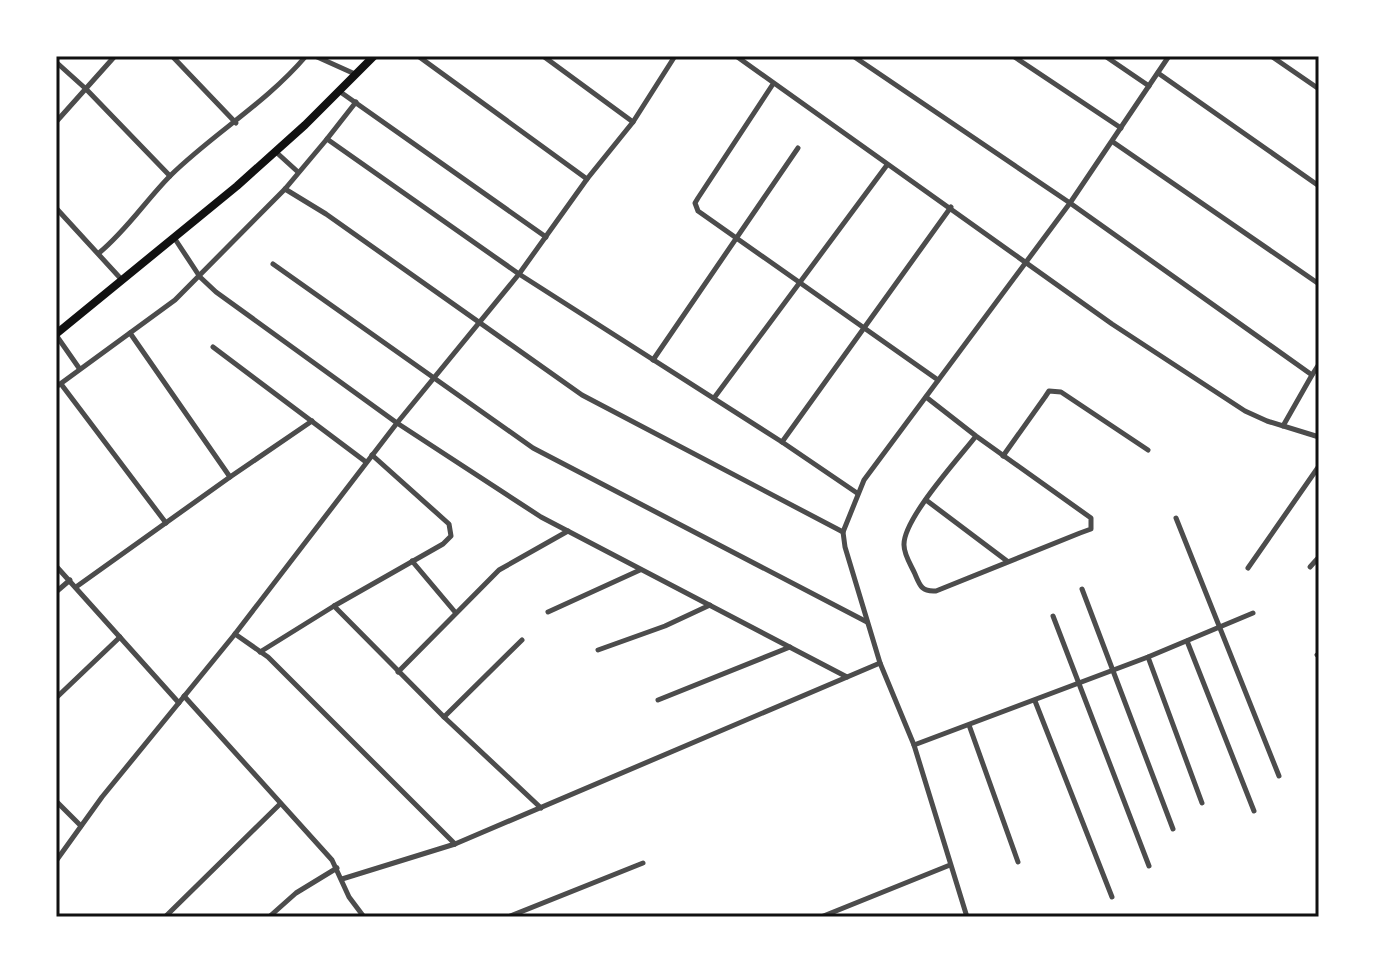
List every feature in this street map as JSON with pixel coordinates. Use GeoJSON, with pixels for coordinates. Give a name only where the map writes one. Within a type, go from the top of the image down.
{"type":"FeatureCollection","features":[{"type":"Feature","properties":{"kind":"main road"},"geometry":{"type":"LineString","coordinates":[[56,334],[175,239],[276,152],[374,56]]}},
{"type":"Feature","properties":{"kind":"street"},"geometry":{"type":"LineString","coordinates":[[56,122],[115,56]]}},
{"type":"Feature","properties":{"kind":"street"},"geometry":{"type":"LineString","coordinates":[[172,56],[236,123]]}},
{"type":"Feature","properties":{"kind":"street"},"geometry":{"type":"LineString","coordinates":[[99,253],[143,210],[170,176],[259,104],[306,56]]}},
{"type":"Feature","properties":{"kind":"street"},"geometry":{"type":"LineString","coordinates":[[315,56],[356,74]]}},
{"type":"Feature","properties":{"kind":"street"},"geometry":{"type":"LineString","coordinates":[[418,56],[587,179]]}},
{"type":"Feature","properties":{"kind":"street"},"geometry":{"type":"LineString","coordinates":[[543,56],[633,122]]}},
{"type":"Feature","properties":{"kind":"street"},"geometry":{"type":"LineString","coordinates":[[56,861],[366,462],[519,274],[587,179],[633,122],[675,56]]}},
{"type":"Feature","properties":{"kind":"street"},"geometry":{"type":"LineString","coordinates":[[736,56],[1112,324],[1245,411],[1319,437]]}},
{"type":"Feature","properties":{"kind":"street"},"geometry":{"type":"LineString","coordinates":[[853,56],[1070,203],[1312,375]]}},
{"type":"Feature","properties":{"kind":"street"},"geometry":{"type":"LineString","coordinates":[[1013,56],[1121,128]]}},
{"type":"Feature","properties":{"kind":"street"},"geometry":{"type":"LineString","coordinates":[[1105,56],[1149,86]]}},
{"type":"Feature","properties":{"kind":"street"},"geometry":{"type":"LineString","coordinates":[[967,917],[914,745],[867,623],[843,532],[857,493],[1070,203],[1169,56]]}},
{"type":"Feature","properties":{"kind":"street"},"geometry":{"type":"LineString","coordinates":[[1271,56],[1319,89]]}},
{"type":"Feature","properties":{"kind":"street"},"geometry":{"type":"LineString","coordinates":[[56,62],[170,176]]}},
{"type":"Feature","properties":{"kind":"street"},"geometry":{"type":"LineString","coordinates":[[1158,73],[1319,186]]}},
{"type":"Feature","properties":{"kind":"street"},"geometry":{"type":"LineString","coordinates":[[773,84],[695,203],[698,211],[938,380]]}},
{"type":"Feature","properties":{"kind":"street"},"geometry":{"type":"LineString","coordinates":[[339,91],[546,237]]}},
{"type":"Feature","properties":{"kind":"street"},"geometry":{"type":"LineString","coordinates":[[166,523],[58,386],[175,300],[200,277],[285,189],[356,102]]}},
{"type":"Feature","properties":{"kind":"street"},"geometry":{"type":"LineString","coordinates":[[327,139],[519,274],[857,493]]}},
{"type":"Feature","properties":{"kind":"street"},"geometry":{"type":"LineString","coordinates":[[1113,142],[1319,284]]}},
{"type":"Feature","properties":{"kind":"street"},"geometry":{"type":"LineString","coordinates":[[653,360],[798,148]]}},
{"type":"Feature","properties":{"kind":"street"},"geometry":{"type":"LineString","coordinates":[[276,152],[298,172]]}},
{"type":"Feature","properties":{"kind":"street"},"geometry":{"type":"LineString","coordinates":[[714,398],[887,165]]}},
{"type":"Feature","properties":{"kind":"street"},"geometry":{"type":"LineString","coordinates":[[285,189],[326,214],[582,395],[843,532]]}},
{"type":"Feature","properties":{"kind":"street"},"geometry":{"type":"LineString","coordinates":[[782,442],[951,207]]}},
{"type":"Feature","properties":{"kind":"street"},"geometry":{"type":"LineString","coordinates":[[56,208],[122,280]]}},
{"type":"Feature","properties":{"kind":"street"},"geometry":{"type":"LineString","coordinates":[[175,239],[200,277],[216,292],[397,423],[541,517],[847,677]]}},
{"type":"Feature","properties":{"kind":"street"},"geometry":{"type":"LineString","coordinates":[[273,264],[533,448],[867,623]]}},
{"type":"Feature","properties":{"kind":"street"},"geometry":{"type":"LineString","coordinates":[[130,333],[230,477]]}},
{"type":"Feature","properties":{"kind":"street"},"geometry":{"type":"LineString","coordinates":[[56,334],[79,368]]}},
{"type":"Feature","properties":{"kind":"street"},"geometry":{"type":"LineString","coordinates":[[213,347],[366,462]]}},
{"type":"Feature","properties":{"kind":"street"},"geometry":{"type":"LineString","coordinates":[[1283,426],[1319,364]]}},
{"type":"Feature","properties":{"kind":"street"},"geometry":{"type":"LineString","coordinates":[[1003,456],[1049,391],[1061,392],[1148,450]]}},
{"type":"Feature","properties":{"kind":"street"},"geometry":{"type":"LineString","coordinates":[[926,397],[1091,518],[1093,523],[1091,529],[928,592],[921,588],[904,549],[904,537],[925,500],[976,436]]}},
{"type":"Feature","properties":{"kind":"street"},"geometry":{"type":"LineString","coordinates":[[76,587],[312,421]]}},
{"type":"Feature","properties":{"kind":"street"},"geometry":{"type":"LineString","coordinates":[[260,652],[449,539],[452,530],[449,524],[372,455]]}},
{"type":"Feature","properties":{"kind":"street"},"geometry":{"type":"LineString","coordinates":[[1248,568],[1319,466]]}},
{"type":"Feature","properties":{"kind":"street"},"geometry":{"type":"LineString","coordinates":[[925,500],[1008,562]]}},
{"type":"Feature","properties":{"kind":"street"},"geometry":{"type":"LineString","coordinates":[[1176,518],[1279,776]]}},
{"type":"Feature","properties":{"kind":"street"},"geometry":{"type":"LineString","coordinates":[[398,672],[499,570],[568,531]]}},
{"type":"Feature","properties":{"kind":"street"},"geometry":{"type":"LineString","coordinates":[[1310,567],[1319,557]]}},
{"type":"Feature","properties":{"kind":"street"},"geometry":{"type":"LineString","coordinates":[[412,561],[455,612]]}},
{"type":"Feature","properties":{"kind":"street"},"geometry":{"type":"LineString","coordinates":[[56,566],[179,703]]}},
{"type":"Feature","properties":{"kind":"street"},"geometry":{"type":"LineString","coordinates":[[548,612],[641,570]]}},
{"type":"Feature","properties":{"kind":"street"},"geometry":{"type":"LineString","coordinates":[[56,592],[70,580]]}},
{"type":"Feature","properties":{"kind":"street"},"geometry":{"type":"LineString","coordinates":[[1082,589],[1173,829]]}},
{"type":"Feature","properties":{"kind":"street"},"geometry":{"type":"LineString","coordinates":[[598,650],[665,626],[710,605]]}},
{"type":"Feature","properties":{"kind":"street"},"geometry":{"type":"LineString","coordinates":[[334,606],[444,717],[541,808]]}},
{"type":"Feature","properties":{"kind":"street"},"geometry":{"type":"LineString","coordinates":[[914,745],[1148,657],[1253,613]]}},
{"type":"Feature","properties":{"kind":"street"},"geometry":{"type":"LineString","coordinates":[[1053,616],[1149,866]]}},
{"type":"Feature","properties":{"kind":"street"},"geometry":{"type":"LineString","coordinates":[[235,634],[260,652],[326,714],[455,844]]}},
{"type":"Feature","properties":{"kind":"street"},"geometry":{"type":"LineString","coordinates":[[56,698],[120,637]]}},
{"type":"Feature","properties":{"kind":"street"},"geometry":{"type":"LineString","coordinates":[[444,717],[522,640]]}},
{"type":"Feature","properties":{"kind":"street"},"geometry":{"type":"LineString","coordinates":[[1187,641],[1254,811]]}},
{"type":"Feature","properties":{"kind":"street"},"geometry":{"type":"LineString","coordinates":[[658,700],[790,647]]}},
{"type":"Feature","properties":{"kind":"street"},"geometry":{"type":"LineString","coordinates":[[1148,657],[1202,803]]}},
{"type":"Feature","properties":{"kind":"street"},"geometry":{"type":"LineString","coordinates":[[342,879],[455,844],[880,663]]}},
{"type":"Feature","properties":{"kind":"street"},"geometry":{"type":"LineString","coordinates":[[184,696],[332,860],[349,897],[364,917]]}},
{"type":"Feature","properties":{"kind":"street"},"geometry":{"type":"LineString","coordinates":[[1035,701],[1112,897]]}},
{"type":"Feature","properties":{"kind":"street"},"geometry":{"type":"LineString","coordinates":[[969,725],[1018,862]]}},
{"type":"Feature","properties":{"kind":"street"},"geometry":{"type":"LineString","coordinates":[[56,801],[81,826]]}},
{"type":"Feature","properties":{"kind":"street"},"geometry":{"type":"LineString","coordinates":[[165,917],[280,804]]}},
{"type":"Feature","properties":{"kind":"street"},"geometry":{"type":"LineString","coordinates":[[508,917],[643,863]]}},
{"type":"Feature","properties":{"kind":"street"},"geometry":{"type":"LineString","coordinates":[[821,917],[951,865]]}},
{"type":"Feature","properties":{"kind":"street"},"geometry":{"type":"LineString","coordinates":[[269,917],[296,893],[337,868]]}}]}
